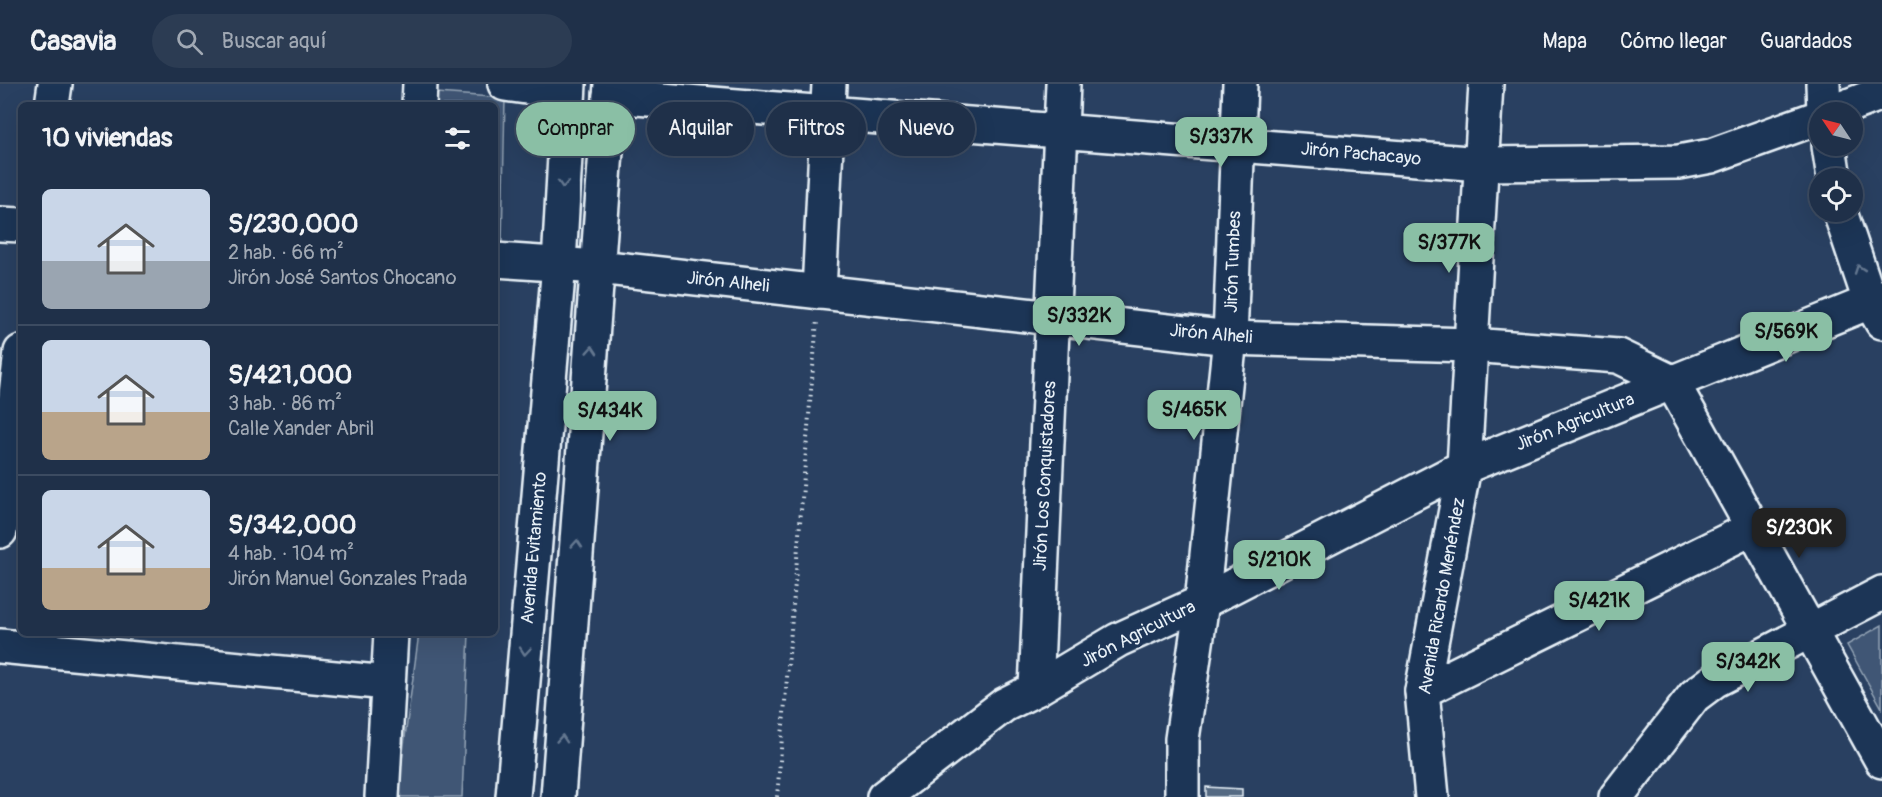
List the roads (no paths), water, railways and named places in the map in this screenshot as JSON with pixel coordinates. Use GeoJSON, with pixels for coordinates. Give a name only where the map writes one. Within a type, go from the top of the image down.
{"type":"FeatureCollection","features":[{"type":"Feature","properties":{"kind":"street"},"geometry":{"type":"LineString","coordinates":[[52,102],[55,84]]}},
{"type":"Feature","properties":{"kind":"street"},"geometry":{"type":"LineString","coordinates":[[419,102],[420,84]]}},
{"type":"Feature","properties":{"kind":"street"},"geometry":{"type":"LineString","coordinates":[[505,84],[569,89]]}},
{"type":"Feature","properties":{"kind":"street","name":"Jirón Los Conquistadores"},"geometry":{"type":"LineString","coordinates":[[1036,689],[1063,84]]}},
{"type":"Feature","properties":{"kind":"street","name":"Jirón Tumbes"},"geometry":{"type":"LineString","coordinates":[[1182,797],[1182,739],[1202,602],[1230,338],[1239,84]]}},
{"type":"Feature","properties":{"kind":"street","name":"Avenida Ricardo Menéndez"},"geometry":{"type":"LineString","coordinates":[[1432,797],[1422,691],[1464,467],[1486,84]]}},
{"type":"Feature","properties":{"kind":"street"},"geometry":{"type":"LineString","coordinates":[[1824,84],[1824,102]]}},
{"type":"Feature","properties":{"kind":"street","name":"Avenida Evitamiento"},"geometry":{"type":"LineString","coordinates":[[513,797],[559,264],[569,89]]}},
{"type":"Feature","properties":{"kind":"street"},"geometry":{"type":"LineString","coordinates":[[558,797],[610,90]]}},
{"type":"Feature","properties":{"kind":"street","name":"Jirón Pachacayo"},"geometry":{"type":"LineString","coordinates":[[610,90],[828,98],[1061,130],[1481,164],[1679,162],[1711,156],[1809,121]]}},
{"type":"Feature","properties":{"kind":"street"},"geometry":{"type":"LineString","coordinates":[[1858,102],[1882,93]]}},
{"type":"Feature","properties":{"kind":"street"},"geometry":{"type":"LineString","coordinates":[[819,292],[828,98]]}},
{"type":"Feature","properties":{"kind":"street"},"geometry":{"type":"LineString","coordinates":[[1844,222],[1878,307]]}},
{"type":"Feature","properties":{"kind":"street"},"geometry":{"type":"LineString","coordinates":[[0,224],[18,225]]}},
{"type":"Feature","properties":{"kind":"street","name":"Jirón Alheli"},"geometry":{"type":"LineString","coordinates":[[498,260],[598,267],[1230,338],[1471,345],[1618,356],[1672,382]]}},
{"type":"Feature","properties":{"kind":"street","name":"Jirón Agricultura"},"geometry":{"type":"LineString","coordinates":[[884,797],[1004,705],[1036,689],[1118,640],[1202,602],[1464,467],[1672,382],[1878,307]]}},
{"type":"Feature","properties":{"kind":"street"},"geometry":{"type":"LineString","coordinates":[[0,531],[18,380]]}},
{"type":"Feature","properties":{"kind":"street"},"geometry":{"type":"LineString","coordinates":[[1672,382],[1882,761]]}},
{"type":"Feature","properties":{"kind":"street"},"geometry":{"type":"LineString","coordinates":[[1422,691],[1753,528]]}},
{"type":"Feature","properties":{"kind":"street"},"geometry":{"type":"LineString","coordinates":[[1616,797],[1694,696],[1714,681],[1882,593]]}},
{"type":"Feature","properties":{"kind":"street"},"geometry":{"type":"LineString","coordinates":[[382,797],[391,636]]}},
{"type":"Feature","properties":{"kind":"street"},"geometry":{"type":"LineString","coordinates":[[0,646],[388,683]]}}]}
